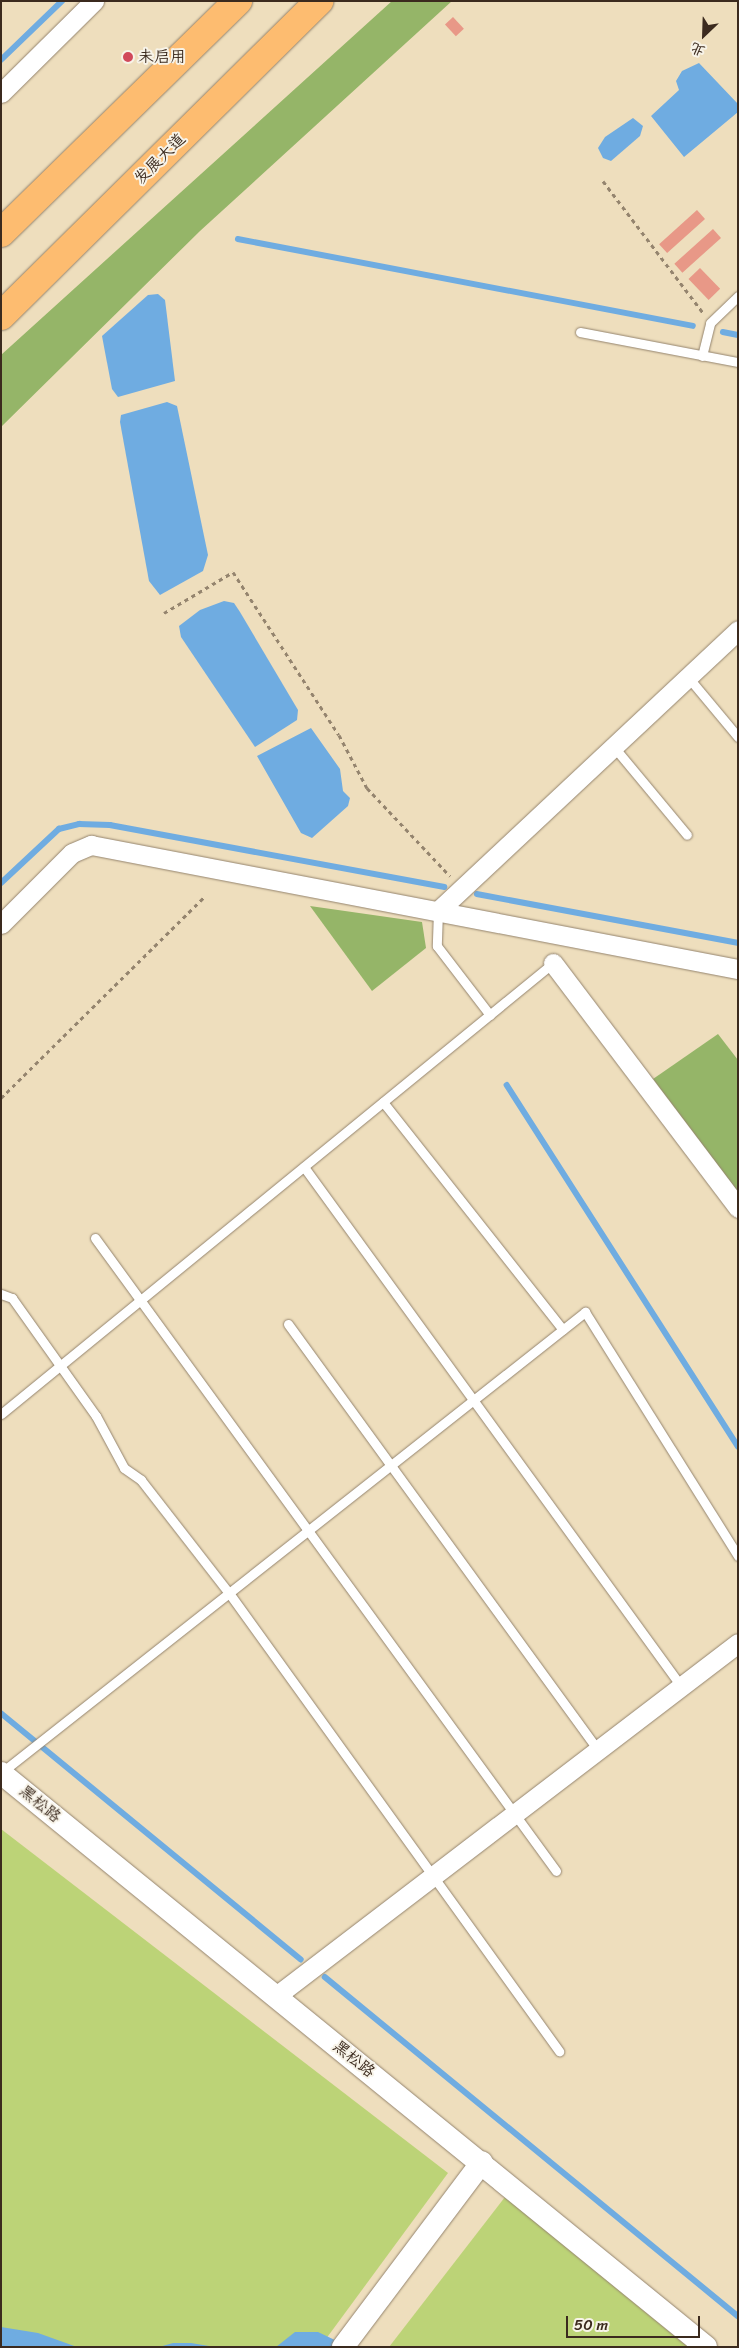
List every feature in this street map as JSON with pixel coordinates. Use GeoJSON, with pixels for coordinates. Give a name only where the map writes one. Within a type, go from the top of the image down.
{"type":"FeatureCollection","features":[{"type":"Feature","properties":{"kind":"main road"},"geometry":{"type":"LineString","coordinates":[[1,233],[238,1]]}},
{"type":"Feature","properties":{"kind":"main road","name":"发展大道"},"geometry":{"type":"LineString","coordinates":[[1,316],[319,1]]}},
{"type":"Feature","properties":{"kind":"street"},"geometry":{"type":"LineString","coordinates":[[1,93],[94,1]]}},
{"type":"Feature","properties":{"kind":"street"},"geometry":{"type":"LineString","coordinates":[[438,911],[738,630]]}},
{"type":"Feature","properties":{"kind":"street"},"geometry":{"type":"LineString","coordinates":[[1,924],[72,853],[91,845],[738,969]]}},
{"type":"Feature","properties":{"kind":"street"},"geometry":{"type":"LineString","coordinates":[[553,963],[738,1208]]}},
{"type":"Feature","properties":{"kind":"street"},"geometry":{"type":"LineString","coordinates":[[276,1996],[738,1643]]}},
{"type":"Feature","properties":{"kind":"street","name":"黑松路"},"geometry":{"type":"LineString","coordinates":[[1,1773],[482,2162],[706,2347]]}},
{"type":"Feature","properties":{"kind":"street"},"geometry":{"type":"LineString","coordinates":[[343,2347],[482,2162]]}},
{"type":"Feature","properties":{"kind":"lane"},"geometry":{"type":"LineString","coordinates":[[702,356],[710,323],[738,296]]}},
{"type":"Feature","properties":{"kind":"lane"},"geometry":{"type":"LineString","coordinates":[[580,332],[738,362]]}},
{"type":"Feature","properties":{"kind":"lane"},"geometry":{"type":"LineString","coordinates":[[688,677],[738,737]]}},
{"type":"Feature","properties":{"kind":"lane"},"geometry":{"type":"LineString","coordinates":[[614,747],[687,835]]}},
{"type":"Feature","properties":{"kind":"lane"},"geometry":{"type":"LineString","coordinates":[[438,911],[437,946],[490,1015]]}},
{"type":"Feature","properties":{"kind":"lane"},"geometry":{"type":"LineString","coordinates":[[1,1414],[553,963]]}},
{"type":"Feature","properties":{"kind":"lane"},"geometry":{"type":"LineString","coordinates":[[383,1102],[563,1330]]}},
{"type":"Feature","properties":{"kind":"lane"},"geometry":{"type":"LineString","coordinates":[[304,1167],[682,1686]]}},
{"type":"Feature","properties":{"kind":"lane"},"geometry":{"type":"LineString","coordinates":[[94,1238],[556,1871]]}},
{"type":"Feature","properties":{"kind":"lane"},"geometry":{"type":"LineString","coordinates":[[1,1294],[12,1298],[96,1416],[124,1468],[141,1480],[229,1593],[559,2051]]}},
{"type":"Feature","properties":{"kind":"lane"},"geometry":{"type":"LineString","coordinates":[[1,1773],[585,1312],[738,1556]]}},
{"type":"Feature","properties":{"kind":"lane"},"geometry":{"type":"LineString","coordinates":[[288,1324],[598,1750]]}},
{"type":"Feature","properties":{"kind":"path"},"geometry":{"type":"LineString","coordinates":[[603,181],[710,323]]}},
{"type":"Feature","properties":{"kind":"path"},"geometry":{"type":"LineString","coordinates":[[164,613],[233,572],[339,735],[367,788],[462,889]]}},
{"type":"Feature","properties":{"kind":"path"},"geometry":{"type":"LineString","coordinates":[[1,1098],[204,897]]}},
{"type":"Feature","properties":{"kind":"green space"},"geometry":{"type":"Polygon","coordinates":[[[392,1],[452,1],[200,231],[1,427],[1,355],[392,1]]]}},
{"type":"Feature","properties":{"kind":"green space"},"geometry":{"type":"Polygon","coordinates":[[[310,906],[422,922],[426,948],[372,991],[310,906]]]}},
{"type":"Feature","properties":{"kind":"green space"},"geometry":{"type":"Polygon","coordinates":[[[718,1034],[738,1060],[738,1192],[653,1079],[718,1034]]]}},
{"type":"Feature","properties":{"kind":"green space"},"geometry":{"type":"Polygon","coordinates":[[[1,1829],[448,2173],[320,2347],[1,2347],[1,1829]]]}},
{"type":"Feature","properties":{"kind":"green space"},"geometry":{"type":"Polygon","coordinates":[[[505,2197],[688,2347],[389,2347],[505,2197]]]}},
{"type":"Feature","properties":{"kind":"water"},"geometry":{"type":"Polygon","coordinates":[[[699,63],[738,104],[738,112],[684,157],[651,116],[679,90],[676,81],[682,71],[699,63]]]}},
{"type":"Feature","properties":{"kind":"water"},"geometry":{"type":"Polygon","coordinates":[[[633,118],[643,126],[640,136],[611,161],[603,158],[598,148],[605,137],[633,118]]]}},
{"type":"Feature","properties":{"kind":"water"},"geometry":{"type":"Polygon","coordinates":[[[158,294],[165,300],[175,381],[118,397],[112,389],[102,336],[148,295],[158,294]]]}},
{"type":"Feature","properties":{"kind":"water"},"geometry":{"type":"Polygon","coordinates":[[[167,402],[177,406],[208,555],[203,571],[160,595],[149,581],[120,422],[121,415],[167,402]]]}},
{"type":"Feature","properties":{"kind":"water"},"geometry":{"type":"Polygon","coordinates":[[[224,601],[234,603],[298,710],[297,720],[255,747],[181,637],[179,626],[200,610],[224,601]]]}},
{"type":"Feature","properties":{"kind":"water"},"geometry":{"type":"Polygon","coordinates":[[[311,728],[340,769],[343,791],[350,798],[348,806],[312,838],[301,833],[257,756],[311,728]]]}},
{"type":"Feature","properties":{"kind":"water"},"geometry":{"type":"Polygon","coordinates":[[[1,2327],[38,2333],[77,2347],[1,2347],[1,2327]]]}},
{"type":"Feature","properties":{"kind":"water"},"geometry":{"type":"Polygon","coordinates":[[[295,2332],[318,2332],[339,2342],[336,2347],[276,2347],[295,2332]]]}},
{"type":"Feature","properties":{"kind":"water"},"geometry":{"type":"Polygon","coordinates":[[[173,2343],[191,2343],[215,2347],[159,2347],[173,2343]]]}},
{"type":"Feature","properties":{"kind":"building"},"geometry":{"type":"Polygon","coordinates":[[[453,17],[464,29],[456,36],[445,25],[453,17]]]}},
{"type":"Feature","properties":{"kind":"building"},"geometry":{"type":"Polygon","coordinates":[[[697,210],[705,219],[667,253],[659,244],[697,210]]]}},
{"type":"Feature","properties":{"kind":"building"},"geometry":{"type":"Polygon","coordinates":[[[713,229],[721,238],[682,273],[674,264],[713,229]]]}},
{"type":"Feature","properties":{"kind":"building"},"geometry":{"type":"Polygon","coordinates":[[[700,268],[720,289],[709,300],[688,279],[700,268]]]}},
{"type":"Feature","properties":{"kind":"waterway"},"geometry":{"type":"LineString","coordinates":[[1,60],[62,1]]}},
{"type":"Feature","properties":{"kind":"waterway"},"geometry":{"type":"LineString","coordinates":[[238,239],[693,326]]}},
{"type":"Feature","properties":{"kind":"waterway"},"geometry":{"type":"LineString","coordinates":[[723,332],[738,335]]}},
{"type":"Feature","properties":{"kind":"waterway"},"geometry":{"type":"LineString","coordinates":[[1,883],[59,829],[79,824],[110,825],[444,887]]}},
{"type":"Feature","properties":{"kind":"waterway"},"geometry":{"type":"LineString","coordinates":[[477,894],[738,943]]}},
{"type":"Feature","properties":{"kind":"waterway"},"geometry":{"type":"LineString","coordinates":[[507,1085],[738,1446]]}},
{"type":"Feature","properties":{"kind":"waterway"},"geometry":{"type":"LineString","coordinates":[[1,1713],[301,1959]]}},
{"type":"Feature","properties":{"kind":"waterway"},"geometry":{"type":"LineString","coordinates":[[325,1977],[738,2316]]}},
{"type":"Feature","properties":{"kind":"place","name":"未启用"},"geometry":{"type":"Point","coordinates":[128,57]}}]}
